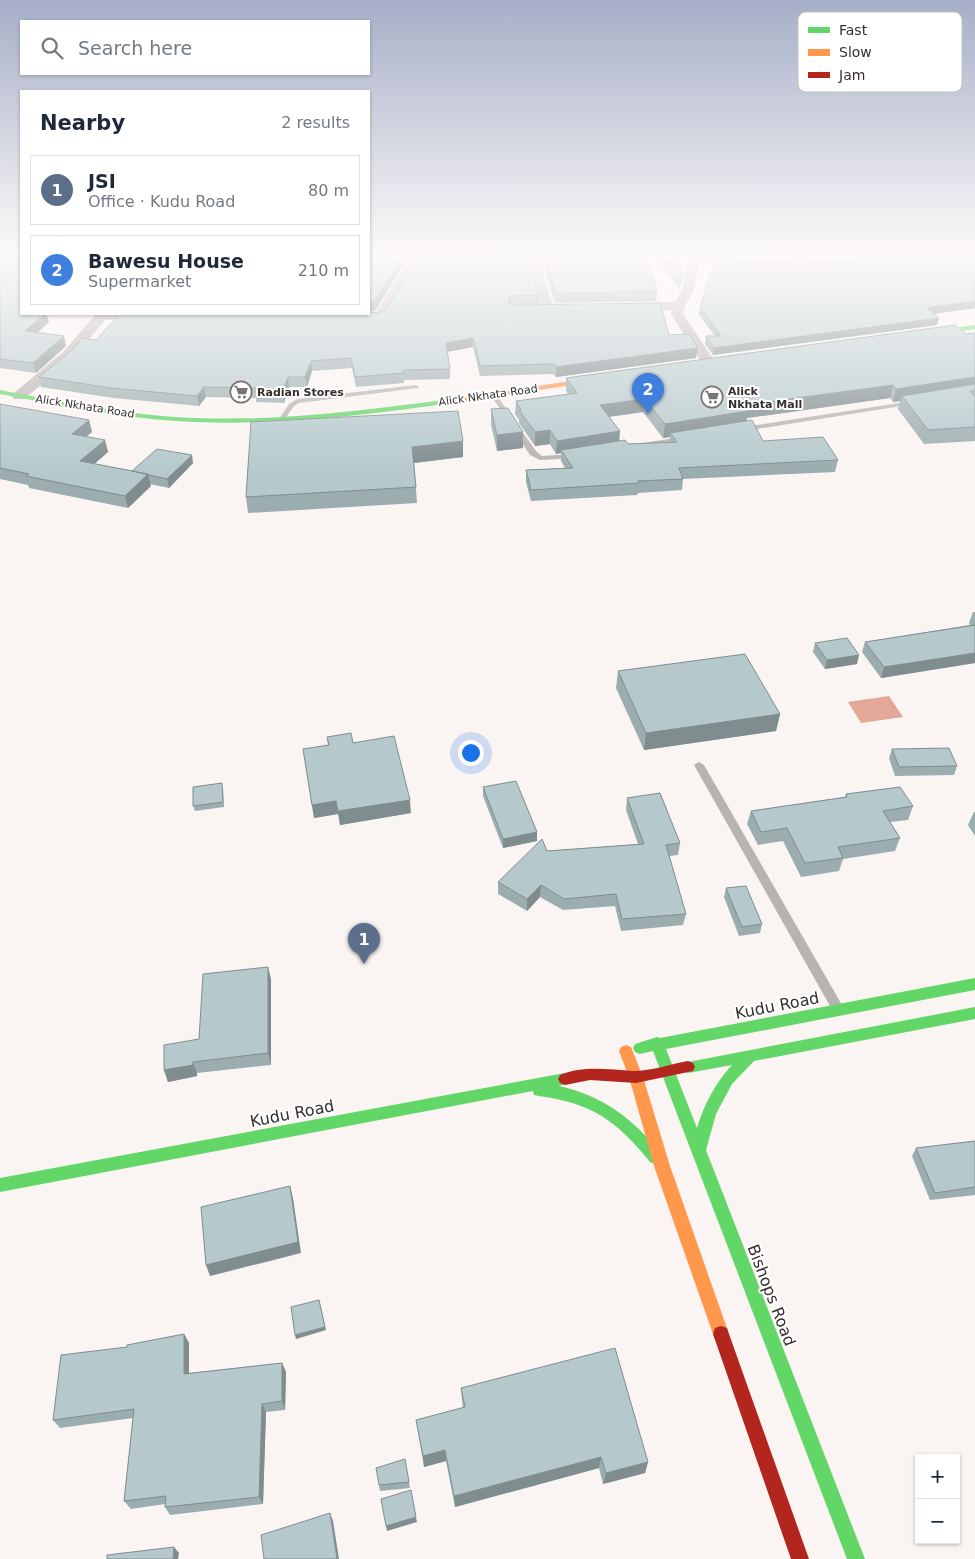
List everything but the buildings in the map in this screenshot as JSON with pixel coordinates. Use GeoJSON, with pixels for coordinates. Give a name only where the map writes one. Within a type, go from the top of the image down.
{"type":"FeatureCollection","features":[{"type":"Feature","properties":{"kind":"main road"},"geometry":{"type":"LineString","coordinates":[[916,335],[975,327]]}},
{"type":"Feature","properties":{"kind":"main road","name":"Alick Nkhata Road"},"geometry":{"type":"LineString","coordinates":[[0,392],[107,411],[168,418],[282,419],[354,413],[620,376]]}},
{"type":"Feature","properties":{"kind":"main road","name":"Kudu Road"},"geometry":{"type":"LineString","coordinates":[[636,1077],[623,1053],[657,1044],[975,984]]}},
{"type":"Feature","properties":{"kind":"main road","name":"Kudu Road"},"geometry":{"type":"LineString","coordinates":[[0,1185],[590,1074],[636,1077],[975,1013]]}},
{"type":"Feature","properties":{"kind":"main road","name":"Bishops Road"},"geometry":{"type":"LineString","coordinates":[[657,1044],[856,1559]]}},
{"type":"Feature","properties":{"kind":"main road"},"geometry":{"type":"LineString","coordinates":[[699,1149],[713,1104],[727,1080],[750,1055]]}},
{"type":"Feature","properties":{"kind":"main road","name":"Kudu Road"},"geometry":{"type":"LineString","coordinates":[[590,1074],[605,1064]]}},
{"type":"Feature","properties":{"kind":"main road"},"geometry":{"type":"LineString","coordinates":[[636,1077],[662,1166],[800,1559]]}},
{"type":"Feature","properties":{"kind":"main road"},"geometry":{"type":"LineString","coordinates":[[512,1088],[555,1090],[597,1104],[633,1130],[662,1166]]}},
{"type":"Feature","properties":{"kind":"street"},"geometry":{"type":"LineString","coordinates":[[19,396],[69,354],[93,327]]}},
{"type":"Feature","properties":{"kind":"street"},"geometry":{"type":"LineString","coordinates":[[685,327],[709,363]]}},
{"type":"Feature","properties":{"kind":"lane"},"geometry":{"type":"LineString","coordinates":[[282,419],[291,405],[297,401],[416,388]]}},
{"type":"Feature","properties":{"kind":"lane"},"geometry":{"type":"LineString","coordinates":[[493,394],[533,453],[540,458],[583,454]]}},
{"type":"Feature","properties":{"kind":"lane"},"geometry":{"type":"LineString","coordinates":[[740,430],[916,402]]}},
{"type":"Feature","properties":{"kind":"lane"},"geometry":{"type":"LineString","coordinates":[[632,447],[691,438]]}},
{"type":"Feature","properties":{"kind":"lane"},"geometry":{"type":"LineString","coordinates":[[699,765],[838,1010]]}},
{"type":"Feature","properties":{"kind":"shaded area"},"geometry":{"type":"Polygon","coordinates":[[[889,696],[903,717],[861,723],[848,702],[889,696]]]}},
{"type":"Feature","properties":{"kind":"traffic: fast"},"geometry":{"type":"LineString","coordinates":[[924,334],[975,327]]}},
{"type":"Feature","properties":{"kind":"traffic: fast"},"geometry":{"type":"LineString","coordinates":[[0,392],[132,415],[176,419],[245,421],[314,417],[451,401]]}},
{"type":"Feature","properties":{"kind":"traffic: fast"},"geometry":{"type":"LineString","coordinates":[[640,1048],[975,984]]}},
{"type":"Feature","properties":{"kind":"traffic: fast"},"geometry":{"type":"LineString","coordinates":[[688,1067],[975,1013]]}},
{"type":"Feature","properties":{"kind":"traffic: fast"},"geometry":{"type":"LineString","coordinates":[[657,1043],[856,1559]]}},
{"type":"Feature","properties":{"kind":"traffic: fast"},"geometry":{"type":"LineString","coordinates":[[699,1149],[709,1112],[727,1080],[750,1055]]}},
{"type":"Feature","properties":{"kind":"traffic: fast"},"geometry":{"type":"LineString","coordinates":[[0,1185],[565,1079]]}},
{"type":"Feature","properties":{"kind":"traffic: fast"},"geometry":{"type":"LineString","coordinates":[[539,1090],[575,1096],[605,1110],[631,1130],[655,1157]]}},
{"type":"Feature","properties":{"kind":"traffic: slow"},"geometry":{"type":"LineString","coordinates":[[451,401],[604,378]]}},
{"type":"Feature","properties":{"kind":"traffic: slow"},"geometry":{"type":"LineString","coordinates":[[626,1051],[636,1077],[662,1166],[721,1334]]}},
{"type":"Feature","properties":{"kind":"traffic: jam"},"geometry":{"type":"LineString","coordinates":[[565,1079],[590,1074],[636,1077],[688,1067]]}},
{"type":"Feature","properties":{"kind":"traffic: jam"},"geometry":{"type":"LineString","coordinates":[[721,1334],[800,1559]]}},
{"type":"Feature","properties":{"kind":"place","name":"Radian Stores"},"geometry":{"type":"Point","coordinates":[241,392]}},
{"type":"Feature","properties":{"kind":"place","name":"Alick Nkhata Mall"},"geometry":{"type":"Point","coordinates":[712,397]}},
{"type":"Feature","properties":{"kind":"place","name":"Bawesu House"},"geometry":{"type":"Point","coordinates":[648,414]}},
{"type":"Feature","properties":{"kind":"place","name":"JSI"},"geometry":{"type":"Point","coordinates":[364,964]}}]}
